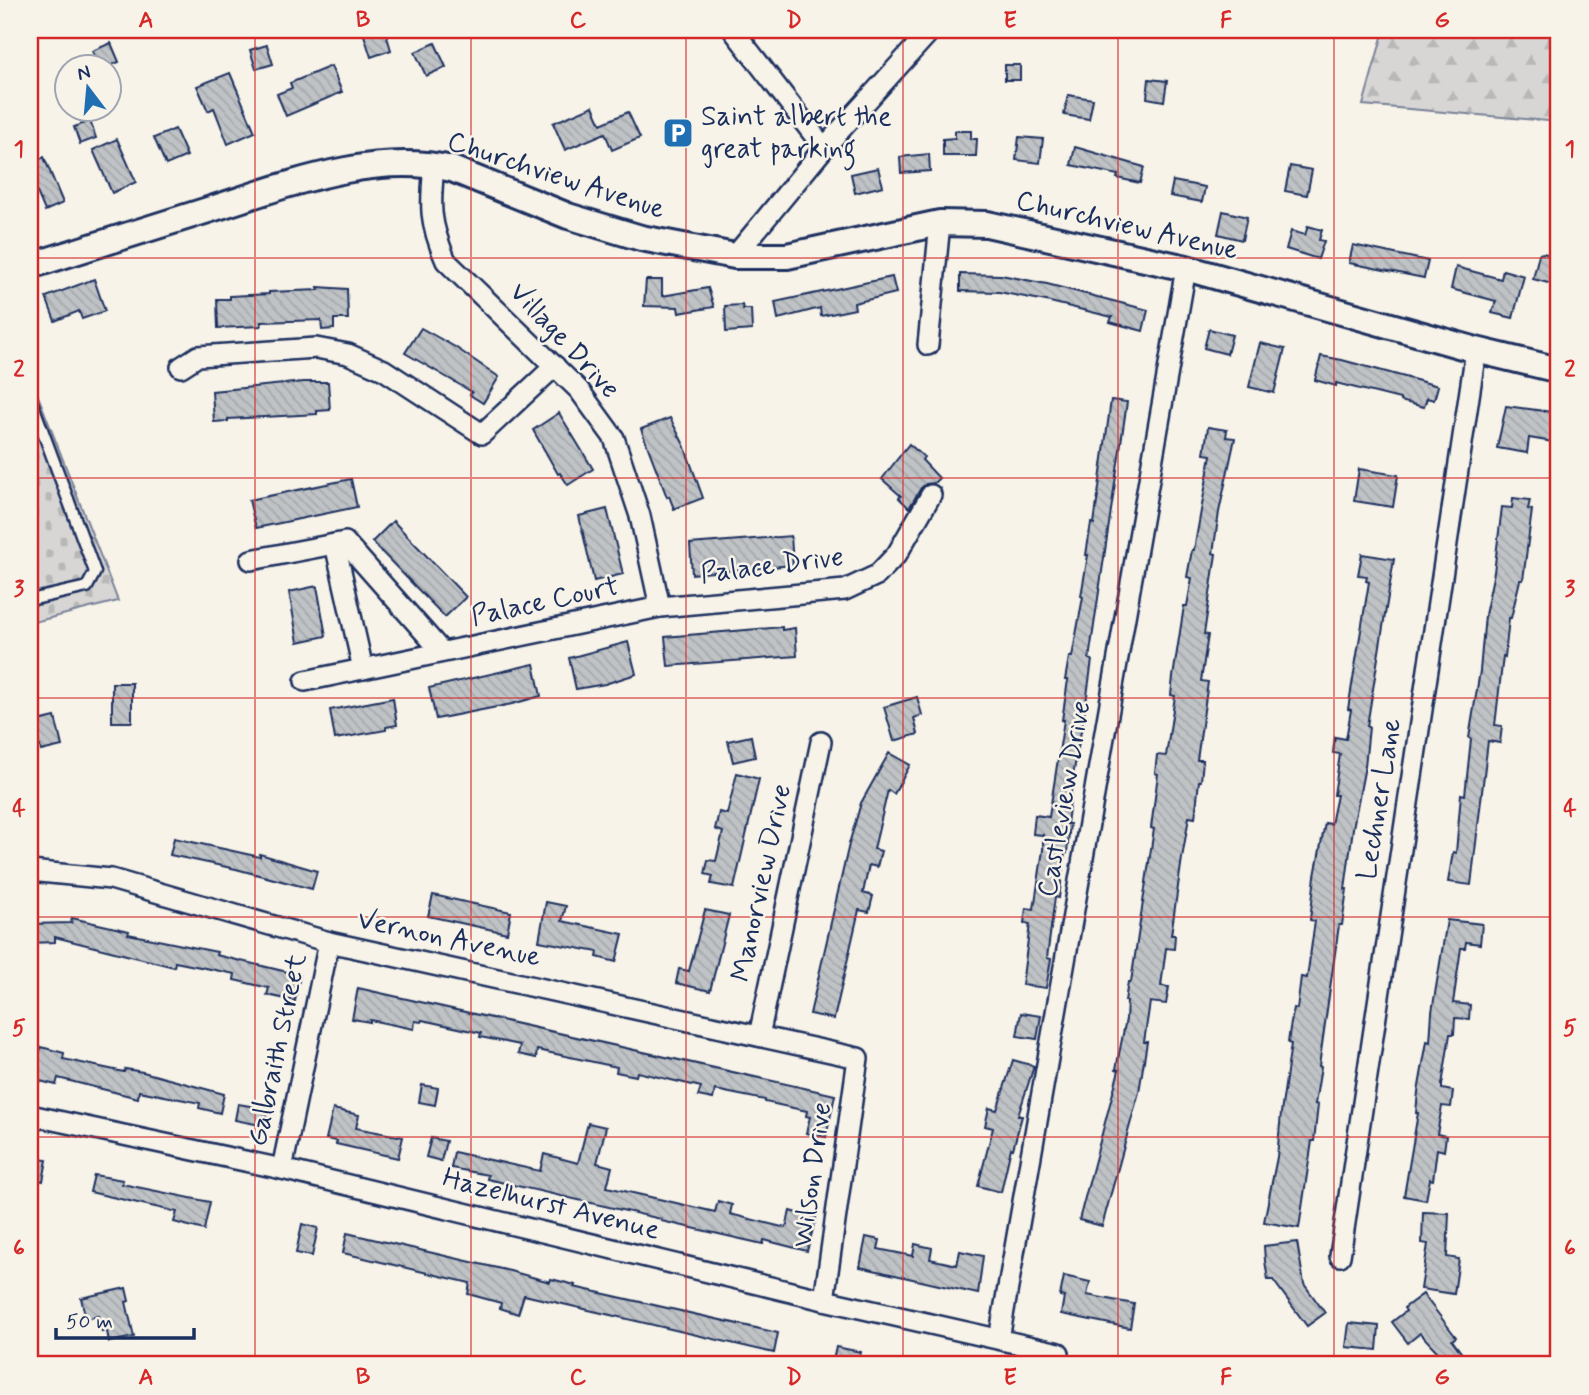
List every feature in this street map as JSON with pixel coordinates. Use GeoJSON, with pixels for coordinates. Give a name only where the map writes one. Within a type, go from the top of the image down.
{"type":"FeatureCollection","features":[{"type":"Feature","properties":{"kind":"street"},"geometry":{"type":"LineString","coordinates":[[733,30],[824,148]]}},
{"type":"Feature","properties":{"kind":"street"},"geometry":{"type":"LineString","coordinates":[[735,256],[824,148],[931,30]]}},
{"type":"Feature","properties":{"kind":"street","name":"Churchview Avenue"},"geometry":{"type":"LineString","coordinates":[[30,266],[300,181],[351,169],[434,165],[452,169],[580,220],[641,238],[735,256],[788,256],[940,223],[987,224],[1186,268],[1476,350],[1559,370]]}},
{"type":"Feature","properties":{"kind":"street","name":"Village Drive"},"geometry":{"type":"LineString","coordinates":[[434,165],[430,205],[435,235],[446,261],[579,390],[614,438],[640,516],[660,607]]}},
{"type":"Feature","properties":{"kind":"street"},"geometry":{"type":"LineString","coordinates":[[929,345],[940,223]]}},
{"type":"Feature","properties":{"kind":"street","name":"Castleview Drive"},"geometry":{"type":"LineString","coordinates":[[999,1339],[1186,268]]}},
{"type":"Feature","properties":{"kind":"street"},"geometry":{"type":"LineString","coordinates":[[181,366],[198,356],[316,348],[348,354],[384,370],[482,434],[555,366]]}},
{"type":"Feature","properties":{"kind":"street","name":"Lechner Lane"},"geometry":{"type":"LineString","coordinates":[[1340,1256],[1476,350]]}},
{"type":"Feature","properties":{"kind":"street","name":"Palace Drive"},"geometry":{"type":"LineString","coordinates":[[660,607],[845,590],[877,575],[897,554],[930,495]]}},
{"type":"Feature","properties":{"kind":"street","name":"Palace Court"},"geometry":{"type":"LineString","coordinates":[[335,544],[345,542],[442,652]]}},
{"type":"Feature","properties":{"kind":"street"},"geometry":{"type":"LineString","coordinates":[[251,560],[335,544],[363,669]]}},
{"type":"Feature","properties":{"kind":"street","name":"Palace Court"},"geometry":{"type":"LineString","coordinates":[[305,681],[660,607]]}},
{"type":"Feature","properties":{"kind":"street","name":"Manorview Drive"},"geometry":{"type":"LineString","coordinates":[[759,1036],[821,742]]}},
{"type":"Feature","properties":{"kind":"street","name":"Vernon Avenue"},"geometry":{"type":"LineString","coordinates":[[30,871],[111,879],[330,942],[858,1058]]}},
{"type":"Feature","properties":{"kind":"street","name":"Galbraith Street"},"geometry":{"type":"LineString","coordinates":[[282,1169],[330,942]]}},
{"type":"Feature","properties":{"kind":"street","name":"Wilson Drive"},"geometry":{"type":"LineString","coordinates":[[824,1300],[858,1058]]}},
{"type":"Feature","properties":{"kind":"street","name":"Hazelhurst Avenue"},"geometry":{"type":"LineString","coordinates":[[30,1115],[282,1169],[824,1300],[1059,1353]]}},
{"type":"Feature","properties":{"kind":"lane"},"geometry":{"type":"LineString","coordinates":[[30,397],[95,572],[87,587],[30,600]]}},
{"type":"Feature","properties":{"kind":"green space"},"geometry":{"type":"Polygon","coordinates":[[[1384,30],[1559,30],[1559,122],[1363,105],[1384,30]]]}},
{"type":"Feature","properties":{"kind":"green space"},"geometry":{"type":"Polygon","coordinates":[[[30,375],[118,601],[30,623],[30,375]]]}},
{"type":"Feature","properties":{"kind":"building"},"geometry":{"type":"Polygon","coordinates":[[[385,30],[391,50],[371,57],[364,35],[385,30]]]}},
{"type":"Feature","properties":{"kind":"building"},"geometry":{"type":"Polygon","coordinates":[[[111,43],[115,52],[92,52],[111,43]]]}},
{"type":"Feature","properties":{"kind":"building"},"geometry":{"type":"Polygon","coordinates":[[[435,43],[446,67],[426,76],[415,52],[435,43]]]}},
{"type":"Feature","properties":{"kind":"building"},"geometry":{"type":"Polygon","coordinates":[[[267,45],[273,64],[256,69],[250,50],[267,45]]]}},
{"type":"Feature","properties":{"kind":"building"},"geometry":{"type":"Polygon","coordinates":[[[1005,65],[1020,65],[1020,80],[1005,80],[1005,65]]]}},
{"type":"Feature","properties":{"kind":"building"},"geometry":{"type":"Polygon","coordinates":[[[331,66],[342,92],[286,116],[277,94],[292,88],[290,83],[331,66]]]}},
{"type":"Feature","properties":{"kind":"building"},"geometry":{"type":"Polygon","coordinates":[[[230,73],[255,132],[228,144],[214,108],[208,111],[197,86],[230,73]]]}},
{"type":"Feature","properties":{"kind":"building"},"geometry":{"type":"Polygon","coordinates":[[[1149,79],[1167,81],[1164,101],[1147,98],[1149,79]]]}},
{"type":"Feature","properties":{"kind":"building"},"geometry":{"type":"Polygon","coordinates":[[[1068,95],[1093,99],[1089,119],[1064,115],[1068,95]]]}},
{"type":"Feature","properties":{"kind":"building"},"geometry":{"type":"Polygon","coordinates":[[[593,106],[601,124],[628,112],[640,138],[612,150],[605,133],[565,150],[553,123],[593,106]]]}},
{"type":"Feature","properties":{"kind":"building"},"geometry":{"type":"Polygon","coordinates":[[[90,122],[96,138],[80,144],[74,127],[90,122]]]}},
{"type":"Feature","properties":{"kind":"building"},"geometry":{"type":"Polygon","coordinates":[[[175,129],[187,156],[166,165],[154,138],[175,129]]]}},
{"type":"Feature","properties":{"kind":"building"},"geometry":{"type":"Polygon","coordinates":[[[955,131],[971,131],[971,139],[977,139],[976,156],[943,156],[943,139],[955,138],[955,131]]]}},
{"type":"Feature","properties":{"kind":"building"},"geometry":{"type":"Polygon","coordinates":[[[1019,137],[1043,139],[1040,163],[1016,160],[1019,137]]]}},
{"type":"Feature","properties":{"kind":"building"},"geometry":{"type":"Polygon","coordinates":[[[117,139],[136,182],[112,193],[93,150],[117,139]]]}},
{"type":"Feature","properties":{"kind":"building"},"geometry":{"type":"Polygon","coordinates":[[[1075,147],[1144,167],[1140,183],[1117,178],[1118,175],[1071,165],[1075,147]]]}},
{"type":"Feature","properties":{"kind":"building"},"geometry":{"type":"Polygon","coordinates":[[[929,154],[930,171],[901,173],[900,157],[929,154]]]}},
{"type":"Feature","properties":{"kind":"building"},"geometry":{"type":"Polygon","coordinates":[[[44,157],[63,203],[45,211],[30,176],[30,163],[44,157]]]}},
{"type":"Feature","properties":{"kind":"building"},"geometry":{"type":"Polygon","coordinates":[[[1290,166],[1312,170],[1307,195],[1285,191],[1290,166]]]}},
{"type":"Feature","properties":{"kind":"building"},"geometry":{"type":"Polygon","coordinates":[[[878,168],[883,186],[855,193],[851,174],[878,168]]]}},
{"type":"Feature","properties":{"kind":"building"},"geometry":{"type":"Polygon","coordinates":[[[1173,181],[1205,187],[1202,202],[1170,196],[1173,181]]]}},
{"type":"Feature","properties":{"kind":"building"},"geometry":{"type":"Polygon","coordinates":[[[1223,211],[1247,217],[1242,240],[1218,234],[1223,211]]]}},
{"type":"Feature","properties":{"kind":"building"},"geometry":{"type":"Polygon","coordinates":[[[1308,226],[1322,230],[1319,240],[1324,241],[1318,259],[1286,249],[1291,231],[1305,235],[1308,226]]]}},
{"type":"Feature","properties":{"kind":"building"},"geometry":{"type":"Polygon","coordinates":[[[1353,245],[1428,261],[1424,278],[1349,263],[1353,245]]]}},
{"type":"Feature","properties":{"kind":"building"},"geometry":{"type":"Polygon","coordinates":[[[1539,254],[1559,257],[1552,284],[1533,279],[1539,254]]]}},
{"type":"Feature","properties":{"kind":"building"},"geometry":{"type":"Polygon","coordinates":[[[1456,267],[1501,279],[1503,270],[1524,276],[1513,318],[1492,313],[1496,301],[1451,289],[1456,267]]]}},
{"type":"Feature","properties":{"kind":"building"},"geometry":{"type":"Polygon","coordinates":[[[960,274],[1001,275],[1148,310],[1143,331],[1110,322],[1112,317],[1046,301],[999,292],[960,291],[960,274]]]}},
{"type":"Feature","properties":{"kind":"building"},"geometry":{"type":"Polygon","coordinates":[[[892,277],[896,293],[854,303],[855,309],[821,316],[820,308],[778,319],[775,302],[892,277]]]}},
{"type":"Feature","properties":{"kind":"building"},"geometry":{"type":"Polygon","coordinates":[[[94,279],[105,311],[82,319],[79,311],[55,321],[46,297],[94,279]]]}},
{"type":"Feature","properties":{"kind":"building"},"geometry":{"type":"Polygon","coordinates":[[[646,280],[662,280],[662,296],[708,288],[714,307],[679,313],[678,307],[644,306],[646,280]]]}},
{"type":"Feature","properties":{"kind":"building"},"geometry":{"type":"Polygon","coordinates":[[[318,287],[347,289],[348,319],[334,319],[334,329],[322,330],[321,320],[261,322],[261,326],[218,328],[217,299],[269,292],[319,290],[318,287]]]}},
{"type":"Feature","properties":{"kind":"building"},"geometry":{"type":"Polygon","coordinates":[[[742,305],[743,309],[751,309],[752,330],[726,332],[725,306],[742,305]]]}},
{"type":"Feature","properties":{"kind":"building"},"geometry":{"type":"Polygon","coordinates":[[[421,328],[499,377],[483,403],[470,395],[472,392],[405,353],[421,328]]]}},
{"type":"Feature","properties":{"kind":"building"},"geometry":{"type":"Polygon","coordinates":[[[1209,329],[1232,335],[1227,354],[1204,348],[1209,329]]]}},
{"type":"Feature","properties":{"kind":"building"},"geometry":{"type":"Polygon","coordinates":[[[1260,343],[1285,349],[1274,393],[1249,387],[1260,343]]]}},
{"type":"Feature","properties":{"kind":"building"},"geometry":{"type":"Polygon","coordinates":[[[1321,356],[1438,386],[1434,400],[1427,398],[1424,407],[1336,383],[1336,386],[1315,380],[1321,356]]]}},
{"type":"Feature","properties":{"kind":"building"},"geometry":{"type":"Polygon","coordinates":[[[328,382],[330,410],[317,411],[317,414],[214,422],[212,391],[328,382]]]}},
{"type":"Feature","properties":{"kind":"building"},"geometry":{"type":"Polygon","coordinates":[[[1111,400],[1127,402],[1089,659],[1092,660],[1086,703],[1073,776],[1067,824],[1070,824],[1067,853],[1065,852],[1059,898],[1055,897],[1047,958],[1051,959],[1046,988],[1022,985],[1030,924],[1024,923],[1026,908],[1034,909],[1043,850],[1043,835],[1033,834],[1035,815],[1049,817],[1064,720],[1068,680],[1065,680],[1083,597],[1086,555],[1091,523],[1094,524],[1111,400]]]}},
{"type":"Feature","properties":{"kind":"building"},"geometry":{"type":"Polygon","coordinates":[[[1506,406],[1559,413],[1559,443],[1529,438],[1527,453],[1497,448],[1506,406]]]}},
{"type":"Feature","properties":{"kind":"building"},"geometry":{"type":"Polygon","coordinates":[[[559,413],[593,469],[568,485],[560,473],[558,474],[533,430],[559,413]]]}},
{"type":"Feature","properties":{"kind":"building"},"geometry":{"type":"Polygon","coordinates":[[[670,418],[684,445],[703,498],[674,509],[641,429],[670,418]]]}},
{"type":"Feature","properties":{"kind":"building"},"geometry":{"type":"Polygon","coordinates":[[[1208,427],[1227,430],[1226,437],[1235,438],[1219,512],[1213,553],[1216,554],[1204,634],[1208,635],[1201,681],[1208,682],[1197,760],[1203,760],[1201,781],[1195,818],[1189,817],[1182,858],[1171,935],[1175,935],[1174,949],[1166,948],[1161,986],[1169,987],[1166,1004],[1150,1002],[1139,1092],[1102,1226],[1079,1220],[1119,1070],[1116,1069],[1126,1019],[1125,1001],[1128,982],[1131,982],[1154,829],[1151,828],[1158,774],[1155,773],[1157,755],[1166,756],[1175,696],[1171,695],[1173,677],[1184,606],[1187,606],[1192,578],[1187,577],[1211,455],[1204,454],[1208,427]]]}},
{"type":"Feature","properties":{"kind":"building"},"geometry":{"type":"Polygon","coordinates":[[[909,444],[924,457],[922,460],[939,478],[921,488],[909,508],[899,498],[901,496],[882,479],[909,444]]]}},
{"type":"Feature","properties":{"kind":"building"},"geometry":{"type":"Polygon","coordinates":[[[1359,469],[1398,475],[1393,507],[1354,501],[1359,469]]]}},
{"type":"Feature","properties":{"kind":"building"},"geometry":{"type":"Polygon","coordinates":[[[351,479],[357,507],[256,528],[249,500],[351,479]]]}},
{"type":"Feature","properties":{"kind":"building"},"geometry":{"type":"Polygon","coordinates":[[[1513,498],[1530,500],[1528,509],[1532,510],[1523,580],[1520,580],[1509,618],[1505,657],[1503,656],[1495,725],[1502,726],[1500,743],[1488,741],[1471,885],[1448,882],[1453,852],[1456,853],[1461,794],[1465,795],[1469,738],[1502,507],[1512,508],[1513,498]]]}},
{"type":"Feature","properties":{"kind":"building"},"geometry":{"type":"Polygon","coordinates":[[[607,509],[623,574],[594,581],[579,516],[607,509]]]}},
{"type":"Feature","properties":{"kind":"building"},"geometry":{"type":"Polygon","coordinates":[[[393,521],[466,597],[445,617],[372,542],[393,521]]]}},
{"type":"Feature","properties":{"kind":"building"},"geometry":{"type":"Polygon","coordinates":[[[791,536],[793,565],[692,574],[690,544],[791,536]]]}},
{"type":"Feature","properties":{"kind":"building"},"geometry":{"type":"Polygon","coordinates":[[[1362,554],[1394,559],[1367,726],[1365,766],[1353,828],[1342,925],[1339,925],[1319,1066],[1314,1141],[1299,1228],[1264,1222],[1277,1157],[1291,1044],[1288,1043],[1290,1028],[1294,1008],[1297,1009],[1301,977],[1307,978],[1315,921],[1310,920],[1315,876],[1325,823],[1331,824],[1337,795],[1334,795],[1340,754],[1333,753],[1335,737],[1346,739],[1351,710],[1348,709],[1369,582],[1366,581],[1367,576],[1358,575],[1362,554]]]}},
{"type":"Feature","properties":{"kind":"building"},"geometry":{"type":"Polygon","coordinates":[[[317,586],[326,636],[298,642],[289,592],[317,586]]]}},
{"type":"Feature","properties":{"kind":"building"},"geometry":{"type":"Polygon","coordinates":[[[782,627],[782,630],[795,628],[797,656],[668,666],[665,637],[782,627]]]}},
{"type":"Feature","properties":{"kind":"building"},"geometry":{"type":"Polygon","coordinates":[[[628,642],[636,674],[605,684],[576,689],[569,658],[628,642]]]}},
{"type":"Feature","properties":{"kind":"building"},"geometry":{"type":"Polygon","coordinates":[[[534,664],[541,696],[436,719],[429,688],[534,664]]]}},
{"type":"Feature","properties":{"kind":"building"},"geometry":{"type":"Polygon","coordinates":[[[112,683],[132,683],[132,722],[112,722],[112,683]]]}},
{"type":"Feature","properties":{"kind":"building"},"geometry":{"type":"Polygon","coordinates":[[[917,697],[922,715],[914,718],[918,734],[894,741],[884,707],[917,697]]]}},
{"type":"Feature","properties":{"kind":"building"},"geometry":{"type":"Polygon","coordinates":[[[393,698],[397,725],[386,727],[386,730],[335,739],[330,710],[393,698]]]}},
{"type":"Feature","properties":{"kind":"building"},"geometry":{"type":"Polygon","coordinates":[[[55,717],[62,746],[41,751],[40,746],[30,749],[30,726],[34,725],[34,722],[55,717]]]}},
{"type":"Feature","properties":{"kind":"building"},"geometry":{"type":"Polygon","coordinates":[[[751,736],[755,757],[733,762],[728,741],[751,736]]]}},
{"type":"Feature","properties":{"kind":"building"},"geometry":{"type":"Polygon","coordinates":[[[889,753],[910,765],[894,794],[888,790],[874,849],[881,851],[877,867],[869,865],[863,893],[873,896],[869,912],[859,910],[834,1019],[810,1014],[861,803],[889,753]]]}},
{"type":"Feature","properties":{"kind":"building"},"geometry":{"type":"Polygon","coordinates":[[[737,773],[759,779],[734,888],[711,884],[713,876],[705,874],[708,860],[716,861],[723,832],[715,829],[719,812],[727,814],[737,773]]]}},
{"type":"Feature","properties":{"kind":"building"},"geometry":{"type":"Polygon","coordinates":[[[174,838],[260,857],[260,854],[317,871],[312,889],[170,855],[174,838]]]}},
{"type":"Feature","properties":{"kind":"building"},"geometry":{"type":"Polygon","coordinates":[[[433,895],[511,912],[507,933],[428,916],[433,895]]]}},
{"type":"Feature","properties":{"kind":"building"},"geometry":{"type":"Polygon","coordinates":[[[546,902],[566,906],[562,921],[623,934],[616,962],[597,957],[598,952],[539,941],[546,902]]]}},
{"type":"Feature","properties":{"kind":"building"},"geometry":{"type":"Polygon","coordinates":[[[705,910],[729,915],[710,991],[676,983],[679,969],[689,971],[705,910]]]}},
{"type":"Feature","properties":{"kind":"building"},"geometry":{"type":"Polygon","coordinates":[[[72,918],[129,931],[128,934],[217,952],[216,955],[300,975],[295,1001],[267,995],[269,988],[234,980],[235,974],[175,962],[174,967],[55,937],[55,942],[30,943],[30,924],[71,923],[72,918]]]}},
{"type":"Feature","properties":{"kind":"building"},"geometry":{"type":"Polygon","coordinates":[[[1447,920],[1482,924],[1480,944],[1466,942],[1465,948],[1461,948],[1453,1003],[1470,1005],[1469,1019],[1455,1018],[1454,1034],[1450,1034],[1442,1089],[1453,1091],[1451,1107],[1442,1106],[1437,1134],[1446,1136],[1444,1151],[1437,1149],[1433,1180],[1430,1179],[1426,1200],[1404,1196],[1418,1113],[1418,1092],[1427,1041],[1430,1042],[1432,1012],[1447,920]]]}},
{"type":"Feature","properties":{"kind":"building"},"geometry":{"type":"Polygon","coordinates":[[[358,988],[835,1095],[826,1137],[806,1133],[810,1117],[806,1116],[807,1111],[765,1100],[715,1090],[713,1099],[698,1096],[701,1087],[637,1072],[636,1076],[616,1072],[617,1067],[537,1050],[536,1058],[518,1054],[520,1045],[480,1037],[481,1033],[422,1020],[415,1021],[414,1029],[352,1019],[358,988]]]}},
{"type":"Feature","properties":{"kind":"building"},"geometry":{"type":"Polygon","coordinates":[[[1021,1013],[1041,1016],[1037,1039],[1017,1036],[1021,1013]]]}},
{"type":"Feature","properties":{"kind":"building"},"geometry":{"type":"Polygon","coordinates":[[[41,1047],[64,1053],[63,1059],[124,1072],[125,1069],[143,1072],[224,1094],[220,1113],[199,1108],[200,1103],[139,1091],[138,1098],[58,1078],[56,1085],[32,1079],[41,1047]]]}},
{"type":"Feature","properties":{"kind":"building"},"geometry":{"type":"Polygon","coordinates":[[[1013,1060],[1034,1066],[1018,1116],[1022,1116],[1001,1192],[978,1186],[993,1128],[985,1126],[989,1108],[997,1110],[1013,1060]]]}},
{"type":"Feature","properties":{"kind":"building"},"geometry":{"type":"Polygon","coordinates":[[[422,1085],[438,1088],[435,1105],[419,1102],[422,1085]]]}},
{"type":"Feature","properties":{"kind":"building"},"geometry":{"type":"Polygon","coordinates":[[[238,1104],[268,1109],[265,1126],[235,1120],[238,1104]]]}},
{"type":"Feature","properties":{"kind":"building"},"geometry":{"type":"Polygon","coordinates":[[[333,1109],[359,1115],[356,1128],[403,1137],[398,1158],[336,1144],[337,1141],[326,1139],[333,1109]]]}},
{"type":"Feature","properties":{"kind":"building"},"geometry":{"type":"Polygon","coordinates":[[[588,1123],[606,1127],[597,1163],[612,1167],[607,1187],[715,1212],[718,1201],[732,1205],[730,1214],[786,1228],[790,1211],[816,1218],[807,1251],[764,1240],[763,1244],[661,1221],[487,1179],[488,1175],[451,1168],[454,1152],[540,1171],[544,1154],[578,1163],[588,1123]]]}},
{"type":"Feature","properties":{"kind":"building"},"geometry":{"type":"Polygon","coordinates":[[[431,1138],[446,1141],[441,1161],[426,1157],[431,1138]]]}},
{"type":"Feature","properties":{"kind":"building"},"geometry":{"type":"Polygon","coordinates":[[[30,1158],[47,1160],[43,1181],[30,1178],[30,1158]]]}},
{"type":"Feature","properties":{"kind":"building"},"geometry":{"type":"Polygon","coordinates":[[[94,1175],[123,1180],[122,1184],[210,1202],[204,1230],[174,1222],[177,1212],[90,1192],[94,1175]]]}},
{"type":"Feature","properties":{"kind":"building"},"geometry":{"type":"Polygon","coordinates":[[[1423,1212],[1449,1213],[1447,1257],[1459,1259],[1454,1294],[1421,1289],[1428,1244],[1422,1243],[1423,1212]]]}},
{"type":"Feature","properties":{"kind":"building"},"geometry":{"type":"Polygon","coordinates":[[[302,1224],[318,1228],[312,1256],[296,1253],[302,1224]]]}},
{"type":"Feature","properties":{"kind":"building"},"geometry":{"type":"Polygon","coordinates":[[[347,1233],[778,1333],[774,1353],[524,1295],[518,1314],[500,1308],[501,1303],[468,1294],[470,1283],[343,1253],[347,1233]]]}},
{"type":"Feature","properties":{"kind":"building"},"geometry":{"type":"Polygon","coordinates":[[[866,1237],[880,1240],[878,1249],[913,1256],[915,1244],[932,1248],[930,1259],[957,1265],[960,1251],[983,1256],[978,1294],[860,1267],[866,1237]]]}},
{"type":"Feature","properties":{"kind":"building"},"geometry":{"type":"Polygon","coordinates":[[[1297,1242],[1304,1284],[1325,1313],[1307,1326],[1273,1280],[1268,1280],[1265,1261],[1264,1246],[1297,1242]]]}},
{"type":"Feature","properties":{"kind":"building"},"geometry":{"type":"Polygon","coordinates":[[[1064,1276],[1090,1282],[1087,1295],[1134,1304],[1130,1328],[1061,1314],[1064,1297],[1060,1296],[1064,1276]]]}},
{"type":"Feature","properties":{"kind":"building"},"geometry":{"type":"Polygon","coordinates":[[[126,1288],[129,1301],[126,1302],[134,1337],[109,1342],[107,1331],[102,1332],[98,1316],[86,1319],[81,1298],[126,1288]]]}},
{"type":"Feature","properties":{"kind":"building"},"geometry":{"type":"Polygon","coordinates":[[[1423,1294],[1456,1337],[1452,1340],[1463,1355],[1450,1365],[1420,1333],[1408,1343],[1392,1322],[1406,1311],[1404,1308],[1423,1294]]]}},
{"type":"Feature","properties":{"kind":"building"},"geometry":{"type":"Polygon","coordinates":[[[1349,1323],[1379,1326],[1377,1350],[1346,1347],[1349,1323]]]}},
{"type":"Feature","properties":{"kind":"building"},"geometry":{"type":"Polygon","coordinates":[[[836,1347],[861,1352],[858,1365],[832,1365],[836,1347]]]}},
{"type":"Feature","properties":{"kind":"place","name":"Saint albert the great parking"},"geometry":{"type":"Point","coordinates":[678,133]}}]}
